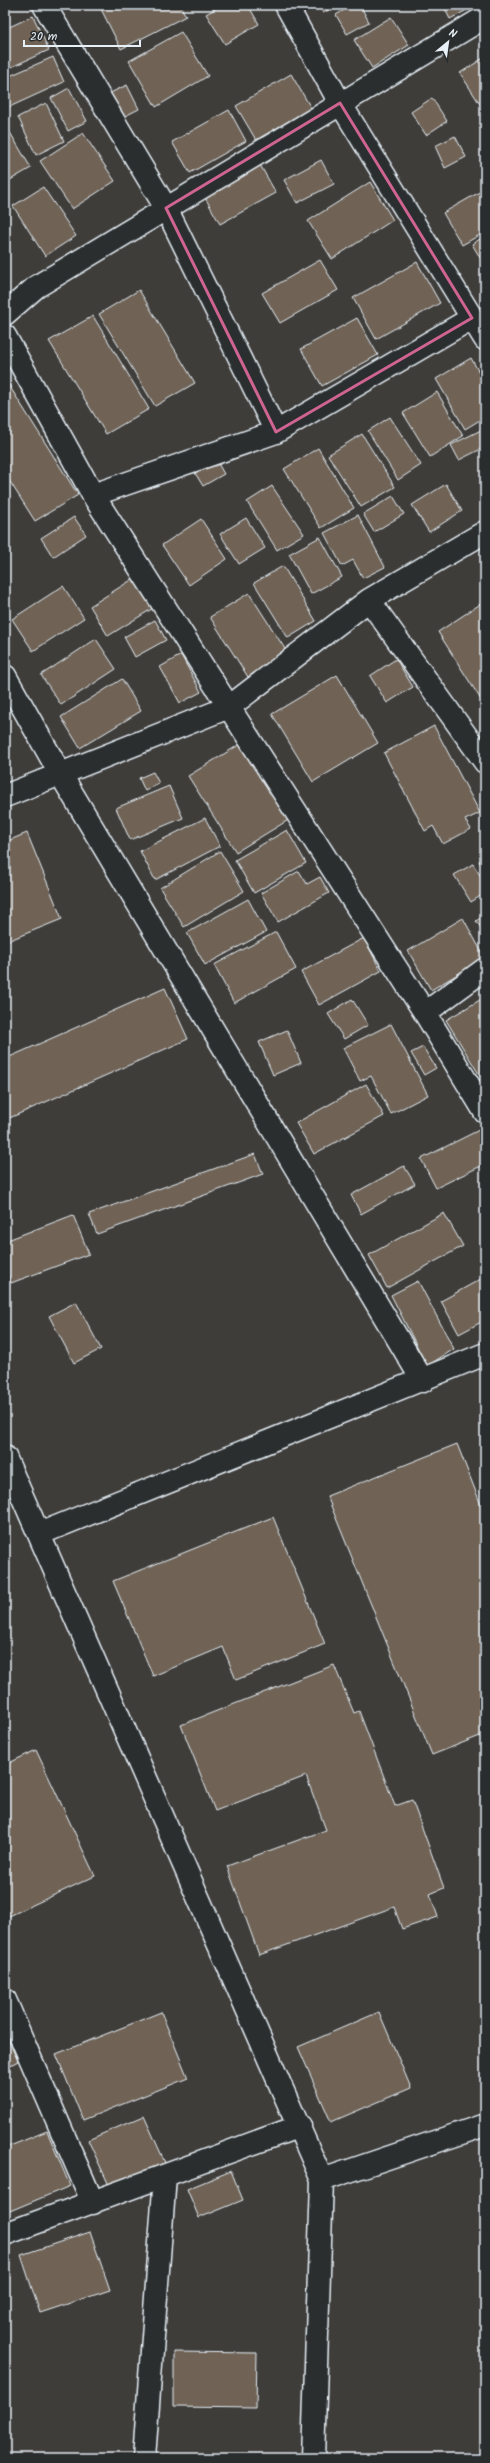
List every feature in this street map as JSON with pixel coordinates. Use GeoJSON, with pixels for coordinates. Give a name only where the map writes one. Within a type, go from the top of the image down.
{"type":"FeatureCollection","features":[{"type":"Feature","properties":{"kind":"street"},"geometry":{"type":"LineString","coordinates":[[44,5],[166,208],[276,432]]}},
{"type":"Feature","properties":{"kind":"street"},"geometry":{"type":"LineString","coordinates":[[286,5],[340,103],[485,339]]}},
{"type":"Feature","properties":{"kind":"street"},"geometry":{"type":"LineString","coordinates":[[5,314],[36,287],[485,17]]}},
{"type":"Feature","properties":{"kind":"street"},"geometry":{"type":"LineString","coordinates":[[93,495],[276,432],[472,318]]}},
{"type":"Feature","properties":{"kind":"street"},"geometry":{"type":"LineString","coordinates":[[5,336],[93,495],[425,1013],[485,1112]]}},
{"type":"Feature","properties":{"kind":"street"},"geometry":{"type":"LineString","coordinates":[[5,796],[229,707],[369,600],[485,532]]}},
{"type":"Feature","properties":{"kind":"street"},"geometry":{"type":"LineString","coordinates":[[369,600],[485,762]]}},
{"type":"Feature","properties":{"kind":"street"},"geometry":{"type":"LineString","coordinates":[[5,676],[61,775],[423,1381]]}},
{"type":"Feature","properties":{"kind":"street"},"geometry":{"type":"LineString","coordinates":[[425,1013],[485,968]]}},
{"type":"Feature","properties":{"kind":"street"},"geometry":{"type":"LineString","coordinates":[[39,1534],[423,1381],[485,1354]]}},
{"type":"Feature","properties":{"kind":"street"},"geometry":{"type":"LineString","coordinates":[[7,1466],[39,1534],[300,2126],[322,2180],[313,2458]]}},
{"type":"Feature","properties":{"kind":"street"},"geometry":{"type":"LineString","coordinates":[[5,2000],[93,2203]]}},
{"type":"Feature","properties":{"kind":"street"},"geometry":{"type":"LineString","coordinates":[[322,2180],[485,2125]]}},
{"type":"Feature","properties":{"kind":"street"},"geometry":{"type":"LineString","coordinates":[[5,2234],[300,2126]]}},
{"type":"Feature","properties":{"kind":"street"},"geometry":{"type":"LineString","coordinates":[[144,2458],[165,2176]]}},
{"type":"Feature","properties":{"kind":"highlighted area"},"geometry":{"type":"Polygon","coordinates":[[[340,103],[472,318],[276,432],[166,208],[340,103]]]}},
{"type":"Feature","properties":{"kind":"building"},"geometry":{"type":"Polygon","coordinates":[[[99,5],[180,5],[186,16],[121,49],[99,5]]]}},
{"type":"Feature","properties":{"kind":"building"},"geometry":{"type":"Polygon","coordinates":[[[222,5],[248,5],[259,24],[225,44],[206,14],[222,5]]]}},
{"type":"Feature","properties":{"kind":"building"},"geometry":{"type":"Polygon","coordinates":[[[319,5],[338,5],[323,13],[319,5]]]}},
{"type":"Feature","properties":{"kind":"building"},"geometry":{"type":"Polygon","coordinates":[[[352,5],[360,5],[369,22],[347,34],[336,15],[352,5]]]}},
{"type":"Feature","properties":{"kind":"building"},"geometry":{"type":"Polygon","coordinates":[[[443,5],[476,5],[450,19],[443,5]]]}},
{"type":"Feature","properties":{"kind":"building"},"geometry":{"type":"Polygon","coordinates":[[[33,16],[49,50],[5,70],[5,29],[33,16]]]}},
{"type":"Feature","properties":{"kind":"building"},"geometry":{"type":"Polygon","coordinates":[[[391,17],[409,45],[372,68],[354,40],[391,17]]]}},
{"type":"Feature","properties":{"kind":"building"},"geometry":{"type":"Polygon","coordinates":[[[181,32],[208,76],[156,107],[129,61],[181,32]]]}},
{"type":"Feature","properties":{"kind":"building"},"geometry":{"type":"Polygon","coordinates":[[[53,57],[64,82],[5,109],[5,78],[53,57]]]}},
{"type":"Feature","properties":{"kind":"building"},"geometry":{"type":"Polygon","coordinates":[[[485,57],[485,112],[460,73],[485,57]]]}},
{"type":"Feature","properties":{"kind":"building"},"geometry":{"type":"Polygon","coordinates":[[[291,74],[311,108],[256,140],[236,106],[291,74]]]}},
{"type":"Feature","properties":{"kind":"building"},"geometry":{"type":"Polygon","coordinates":[[[127,85],[139,109],[117,120],[106,95],[127,85]]]}},
{"type":"Feature","properties":{"kind":"building"},"geometry":{"type":"Polygon","coordinates":[[[69,88],[87,121],[68,131],[51,98],[69,88]]]}},
{"type":"Feature","properties":{"kind":"building"},"geometry":{"type":"Polygon","coordinates":[[[432,98],[447,121],[426,135],[411,112],[432,98]]]}},
{"type":"Feature","properties":{"kind":"building"},"geometry":{"type":"Polygon","coordinates":[[[46,103],[64,141],[36,155],[18,117],[46,103]]]}},
{"type":"Feature","properties":{"kind":"building"},"geometry":{"type":"Polygon","coordinates":[[[229,110],[246,141],[190,173],[172,142],[229,110]]]}},
{"type":"Feature","properties":{"kind":"building"},"geometry":{"type":"Polygon","coordinates":[[[5,124],[31,168],[5,183],[5,124]]]}},
{"type":"Feature","properties":{"kind":"building"},"geometry":{"type":"Polygon","coordinates":[[[83,133],[115,181],[72,209],[40,161],[83,133]]]}},
{"type":"Feature","properties":{"kind":"building"},"geometry":{"type":"Polygon","coordinates":[[[455,136],[466,157],[445,168],[435,146],[455,136]]]}},
{"type":"Feature","properties":{"kind":"building"},"geometry":{"type":"Polygon","coordinates":[[[321,160],[334,184],[297,203],[284,180],[321,160]]]}},
{"type":"Feature","properties":{"kind":"building"},"geometry":{"type":"Polygon","coordinates":[[[259,163],[276,193],[220,224],[203,194],[259,163]]]}},
{"type":"Feature","properties":{"kind":"building"},"geometry":{"type":"Polygon","coordinates":[[[370,182],[393,220],[332,259],[308,221],[370,182]]]}},
{"type":"Feature","properties":{"kind":"building"},"geometry":{"type":"Polygon","coordinates":[[[43,187],[76,236],[45,256],[13,206],[43,187]]]}},
{"type":"Feature","properties":{"kind":"building"},"geometry":{"type":"Polygon","coordinates":[[[485,189],[485,232],[462,245],[443,213],[485,189]]]}},
{"type":"Feature","properties":{"kind":"building"},"geometry":{"type":"Polygon","coordinates":[[[485,236],[485,266],[472,244],[485,236]]]}},
{"type":"Feature","properties":{"kind":"building"},"geometry":{"type":"Polygon","coordinates":[[[320,260],[338,290],[280,323],[262,293],[320,260]]]}},
{"type":"Feature","properties":{"kind":"building"},"geometry":{"type":"Polygon","coordinates":[[[417,262],[440,303],[376,339],[353,298],[417,262]]]}},
{"type":"Feature","properties":{"kind":"building"},"geometry":{"type":"Polygon","coordinates":[[[139,290],[195,383],[155,406],[99,314],[139,290]]]}},
{"type":"Feature","properties":{"kind":"building"},"geometry":{"type":"Polygon","coordinates":[[[93,316],[149,409],[106,434],[49,341],[93,316]]]}},
{"type":"Feature","properties":{"kind":"building"},"geometry":{"type":"Polygon","coordinates":[[[357,318],[378,355],[322,386],[301,349],[357,318]]]}},
{"type":"Feature","properties":{"kind":"building"},"geometry":{"type":"Polygon","coordinates":[[[471,358],[485,383],[485,417],[465,429],[436,379],[471,358]]]}},
{"type":"Feature","properties":{"kind":"building"},"geometry":{"type":"Polygon","coordinates":[[[5,379],[78,495],[35,521],[5,474],[5,379]]]}},
{"type":"Feature","properties":{"kind":"building"},"geometry":{"type":"Polygon","coordinates":[[[437,392],[463,436],[430,457],[403,413],[437,392]]]}},
{"type":"Feature","properties":{"kind":"building"},"geometry":{"type":"Polygon","coordinates":[[[390,417],[421,465],[398,480],[368,431],[390,417]]]}},
{"type":"Feature","properties":{"kind":"building"},"geometry":{"type":"Polygon","coordinates":[[[485,428],[485,447],[459,460],[451,445],[485,428]]]}},
{"type":"Feature","properties":{"kind":"building"},"geometry":{"type":"Polygon","coordinates":[[[362,434],[395,487],[361,507],[328,455],[362,434]]]}},
{"type":"Feature","properties":{"kind":"building"},"geometry":{"type":"Polygon","coordinates":[[[318,448],[354,508],[321,528],[284,469],[318,448]]]}},
{"type":"Feature","properties":{"kind":"building"},"geometry":{"type":"Polygon","coordinates":[[[216,460],[224,474],[203,486],[195,473],[216,460]]]}},
{"type":"Feature","properties":{"kind":"building"},"geometry":{"type":"Polygon","coordinates":[[[446,484],[462,511],[429,532],[412,505],[446,484]]]}},
{"type":"Feature","properties":{"kind":"building"},"geometry":{"type":"Polygon","coordinates":[[[272,486],[304,534],[277,550],[247,502],[272,486]]]}},
{"type":"Feature","properties":{"kind":"building"},"geometry":{"type":"Polygon","coordinates":[[[393,496],[404,514],[374,532],[363,514],[393,496]]]}},
{"type":"Feature","properties":{"kind":"building"},"geometry":{"type":"Polygon","coordinates":[[[358,515],[385,567],[363,578],[353,560],[342,566],[324,533],[358,515]]]}},
{"type":"Feature","properties":{"kind":"building"},"geometry":{"type":"Polygon","coordinates":[[[74,517],[86,535],[53,557],[41,538],[74,517]]]}},
{"type":"Feature","properties":{"kind":"building"},"geometry":{"type":"Polygon","coordinates":[[[246,518],[265,548],[239,564],[220,534],[246,518]]]}},
{"type":"Feature","properties":{"kind":"building"},"geometry":{"type":"Polygon","coordinates":[[[201,519],[227,559],[189,585],[162,545],[201,519]]]}},
{"type":"Feature","properties":{"kind":"building"},"geometry":{"type":"Polygon","coordinates":[[[320,537],[342,577],[311,594],[289,554],[320,537]]]}},
{"type":"Feature","properties":{"kind":"building"},"geometry":{"type":"Polygon","coordinates":[[[283,566],[316,621],[288,638],[254,583],[283,566]]]}},
{"type":"Feature","properties":{"kind":"building"},"geometry":{"type":"Polygon","coordinates":[[[136,577],[155,607],[108,636],[90,606],[136,577]]]}},
{"type":"Feature","properties":{"kind":"building"},"geometry":{"type":"Polygon","coordinates":[[[63,586],[84,618],[33,651],[12,619],[63,586]]]}},
{"type":"Feature","properties":{"kind":"building"},"geometry":{"type":"Polygon","coordinates":[[[249,593],[287,652],[248,677],[210,617],[249,593]]]}},
{"type":"Feature","properties":{"kind":"building"},"geometry":{"type":"Polygon","coordinates":[[[485,601],[485,706],[438,632],[485,601]]]}},
{"type":"Feature","properties":{"kind":"building"},"geometry":{"type":"Polygon","coordinates":[[[155,620],[166,640],[135,657],[124,637],[155,620]]]}},
{"type":"Feature","properties":{"kind":"building"},"geometry":{"type":"Polygon","coordinates":[[[96,639],[116,669],[61,705],[41,675],[96,639]]]}},
{"type":"Feature","properties":{"kind":"building"},"geometry":{"type":"Polygon","coordinates":[[[181,655],[201,692],[180,703],[160,667],[181,655]]]}},
{"type":"Feature","properties":{"kind":"building"},"geometry":{"type":"Polygon","coordinates":[[[396,659],[413,687],[387,703],[370,676],[396,659]]]}},
{"type":"Feature","properties":{"kind":"building"},"geometry":{"type":"Polygon","coordinates":[[[337,675],[378,743],[313,782],[272,714],[337,675]]]}},
{"type":"Feature","properties":{"kind":"building"},"geometry":{"type":"Polygon","coordinates":[[[122,679],[141,711],[80,748],[61,717],[122,679]]]}},
{"type":"Feature","properties":{"kind":"building"},"geometry":{"type":"Polygon","coordinates":[[[434,726],[480,813],[465,820],[471,829],[443,844],[433,826],[425,831],[384,753],[434,726]]]}},
{"type":"Feature","properties":{"kind":"building"},"geometry":{"type":"Polygon","coordinates":[[[242,743],[290,819],[236,852],[188,776],[242,743]]]}},
{"type":"Feature","properties":{"kind":"building"},"geometry":{"type":"Polygon","coordinates":[[[153,772],[159,783],[145,791],[139,778],[153,772]]]}},
{"type":"Feature","properties":{"kind":"building"},"geometry":{"type":"Polygon","coordinates":[[[169,786],[183,818],[130,840],[116,808],[169,786]]]}},
{"type":"Feature","properties":{"kind":"building"},"geometry":{"type":"Polygon","coordinates":[[[205,818],[220,846],[155,880],[140,851],[205,818]]]}},
{"type":"Feature","properties":{"kind":"building"},"geometry":{"type":"Polygon","coordinates":[[[287,830],[306,863],[254,893],[235,860],[287,830]]]}},
{"type":"Feature","properties":{"kind":"building"},"geometry":{"type":"Polygon","coordinates":[[[27,833],[62,919],[5,942],[5,842],[27,833]]]}},
{"type":"Feature","properties":{"kind":"building"},"geometry":{"type":"Polygon","coordinates":[[[220,851],[244,891],[184,927],[160,888],[220,851]]]}},
{"type":"Feature","properties":{"kind":"building"},"geometry":{"type":"Polygon","coordinates":[[[485,858],[485,873],[479,861],[485,858]]]}},
{"type":"Feature","properties":{"kind":"building"},"geometry":{"type":"Polygon","coordinates":[[[473,864],[485,883],[485,893],[471,902],[454,875],[473,864]]]}},
{"type":"Feature","properties":{"kind":"building"},"geometry":{"type":"Polygon","coordinates":[[[299,871],[307,884],[320,877],[329,893],[278,922],[261,893],[299,871]]]}},
{"type":"Feature","properties":{"kind":"building"},"geometry":{"type":"Polygon","coordinates":[[[248,899],[266,932],[205,965],[187,933],[248,899]]]}},
{"type":"Feature","properties":{"kind":"building"},"geometry":{"type":"Polygon","coordinates":[[[485,915],[485,933],[476,921],[485,915]]]}},
{"type":"Feature","properties":{"kind":"building"},"geometry":{"type":"Polygon","coordinates":[[[463,918],[485,958],[431,990],[408,951],[463,918]]]}},
{"type":"Feature","properties":{"kind":"building"},"geometry":{"type":"Polygon","coordinates":[[[276,932],[296,969],[234,1003],[214,965],[276,932]]]}},
{"type":"Feature","properties":{"kind":"building"},"geometry":{"type":"Polygon","coordinates":[[[364,938],[381,971],[319,1005],[301,972],[364,938]]]}},
{"type":"Feature","properties":{"kind":"building"},"geometry":{"type":"Polygon","coordinates":[[[165,988],[188,1039],[5,1120],[5,1059],[165,988]]]}},
{"type":"Feature","properties":{"kind":"building"},"geometry":{"type":"Polygon","coordinates":[[[485,997],[485,1084],[446,1020],[485,997]]]}},
{"type":"Feature","properties":{"kind":"building"},"geometry":{"type":"Polygon","coordinates":[[[352,999],[368,1025],[344,1039],[328,1014],[352,999]]]}},
{"type":"Feature","properties":{"kind":"building"},"geometry":{"type":"Polygon","coordinates":[[[391,1024],[428,1095],[391,1114],[371,1076],[360,1081],[343,1048],[391,1024]]]}},
{"type":"Feature","properties":{"kind":"building"},"geometry":{"type":"Polygon","coordinates":[[[287,1030],[301,1063],[273,1075],[259,1042],[287,1030]]]}},
{"type":"Feature","properties":{"kind":"building"},"geometry":{"type":"Polygon","coordinates":[[[423,1047],[436,1068],[424,1075],[411,1053],[423,1047]]]}},
{"type":"Feature","properties":{"kind":"building"},"geometry":{"type":"Polygon","coordinates":[[[366,1084],[384,1116],[314,1154],[296,1123],[366,1084]]]}},
{"type":"Feature","properties":{"kind":"building"},"geometry":{"type":"Polygon","coordinates":[[[479,1130],[485,1143],[485,1164],[436,1188],[421,1159],[479,1130]]]}},
{"type":"Feature","properties":{"kind":"building"},"geometry":{"type":"Polygon","coordinates":[[[255,1154],[263,1174],[97,1234],[89,1214],[255,1154]]]}},
{"type":"Feature","properties":{"kind":"building"},"geometry":{"type":"Polygon","coordinates":[[[404,1166],[415,1184],[361,1214],[351,1195],[404,1166]]]}},
{"type":"Feature","properties":{"kind":"building"},"geometry":{"type":"Polygon","coordinates":[[[444,1213],[463,1246],[387,1288],[369,1255],[444,1213]]]}},
{"type":"Feature","properties":{"kind":"building"},"geometry":{"type":"Polygon","coordinates":[[[73,1215],[89,1254],[11,1283],[5,1268],[5,1241],[73,1215]]]}},
{"type":"Feature","properties":{"kind":"building"},"geometry":{"type":"Polygon","coordinates":[[[481,1279],[485,1285],[485,1320],[459,1334],[441,1301],[481,1279]]]}},
{"type":"Feature","properties":{"kind":"building"},"geometry":{"type":"Polygon","coordinates":[[[418,1281],[454,1349],[427,1366],[391,1295],[418,1281]]]}},
{"type":"Feature","properties":{"kind":"building"},"geometry":{"type":"Polygon","coordinates":[[[76,1302],[101,1349],[74,1363],[49,1316],[76,1302]]]}},
{"type":"Feature","properties":{"kind":"building"},"geometry":{"type":"Polygon","coordinates":[[[457,1444],[485,1515],[485,1734],[432,1755],[327,1496],[457,1444]]]}},
{"type":"Feature","properties":{"kind":"building"},"geometry":{"type":"Polygon","coordinates":[[[273,1517],[325,1644],[236,1680],[223,1647],[153,1676],[113,1581],[273,1517]]]}},
{"type":"Feature","properties":{"kind":"building"},"geometry":{"type":"Polygon","coordinates":[[[334,1665],[354,1713],[359,1711],[395,1806],[412,1800],[444,1888],[430,1894],[438,1917],[402,1929],[394,1907],[259,1955],[227,1866],[326,1830],[306,1776],[215,1811],[181,1725],[334,1665]]]}},
{"type":"Feature","properties":{"kind":"building"},"geometry":{"type":"Polygon","coordinates":[[[36,1750],[95,1876],[7,1917],[5,1913],[5,1765],[36,1750]]]}},
{"type":"Feature","properties":{"kind":"building"},"geometry":{"type":"Polygon","coordinates":[[[161,2012],[188,2078],[83,2120],[56,2054],[161,2012]]]}},
{"type":"Feature","properties":{"kind":"building"},"geometry":{"type":"Polygon","coordinates":[[[379,2012],[411,2088],[331,2122],[298,2047],[379,2012]]]}},
{"type":"Feature","properties":{"kind":"building"},"geometry":{"type":"Polygon","coordinates":[[[5,2033],[18,2061],[5,2068],[5,2033]]]}},
{"type":"Feature","properties":{"kind":"building"},"geometry":{"type":"Polygon","coordinates":[[[144,2116],[168,2169],[113,2194],[88,2140],[144,2116]]]}},
{"type":"Feature","properties":{"kind":"building"},"geometry":{"type":"Polygon","coordinates":[[[47,2131],[70,2186],[5,2213],[5,2148],[47,2131]]]}},
{"type":"Feature","properties":{"kind":"building"},"geometry":{"type":"Polygon","coordinates":[[[231,2171],[243,2200],[199,2218],[187,2189],[231,2171]]]}},
{"type":"Feature","properties":{"kind":"building"},"geometry":{"type":"Polygon","coordinates":[[[90,2232],[110,2290],[40,2313],[21,2255],[90,2232]]]}},
{"type":"Feature","properties":{"kind":"building"},"geometry":{"type":"Polygon","coordinates":[[[174,2352],[257,2353],[256,2408],[174,2407],[174,2352]]]}}]}
